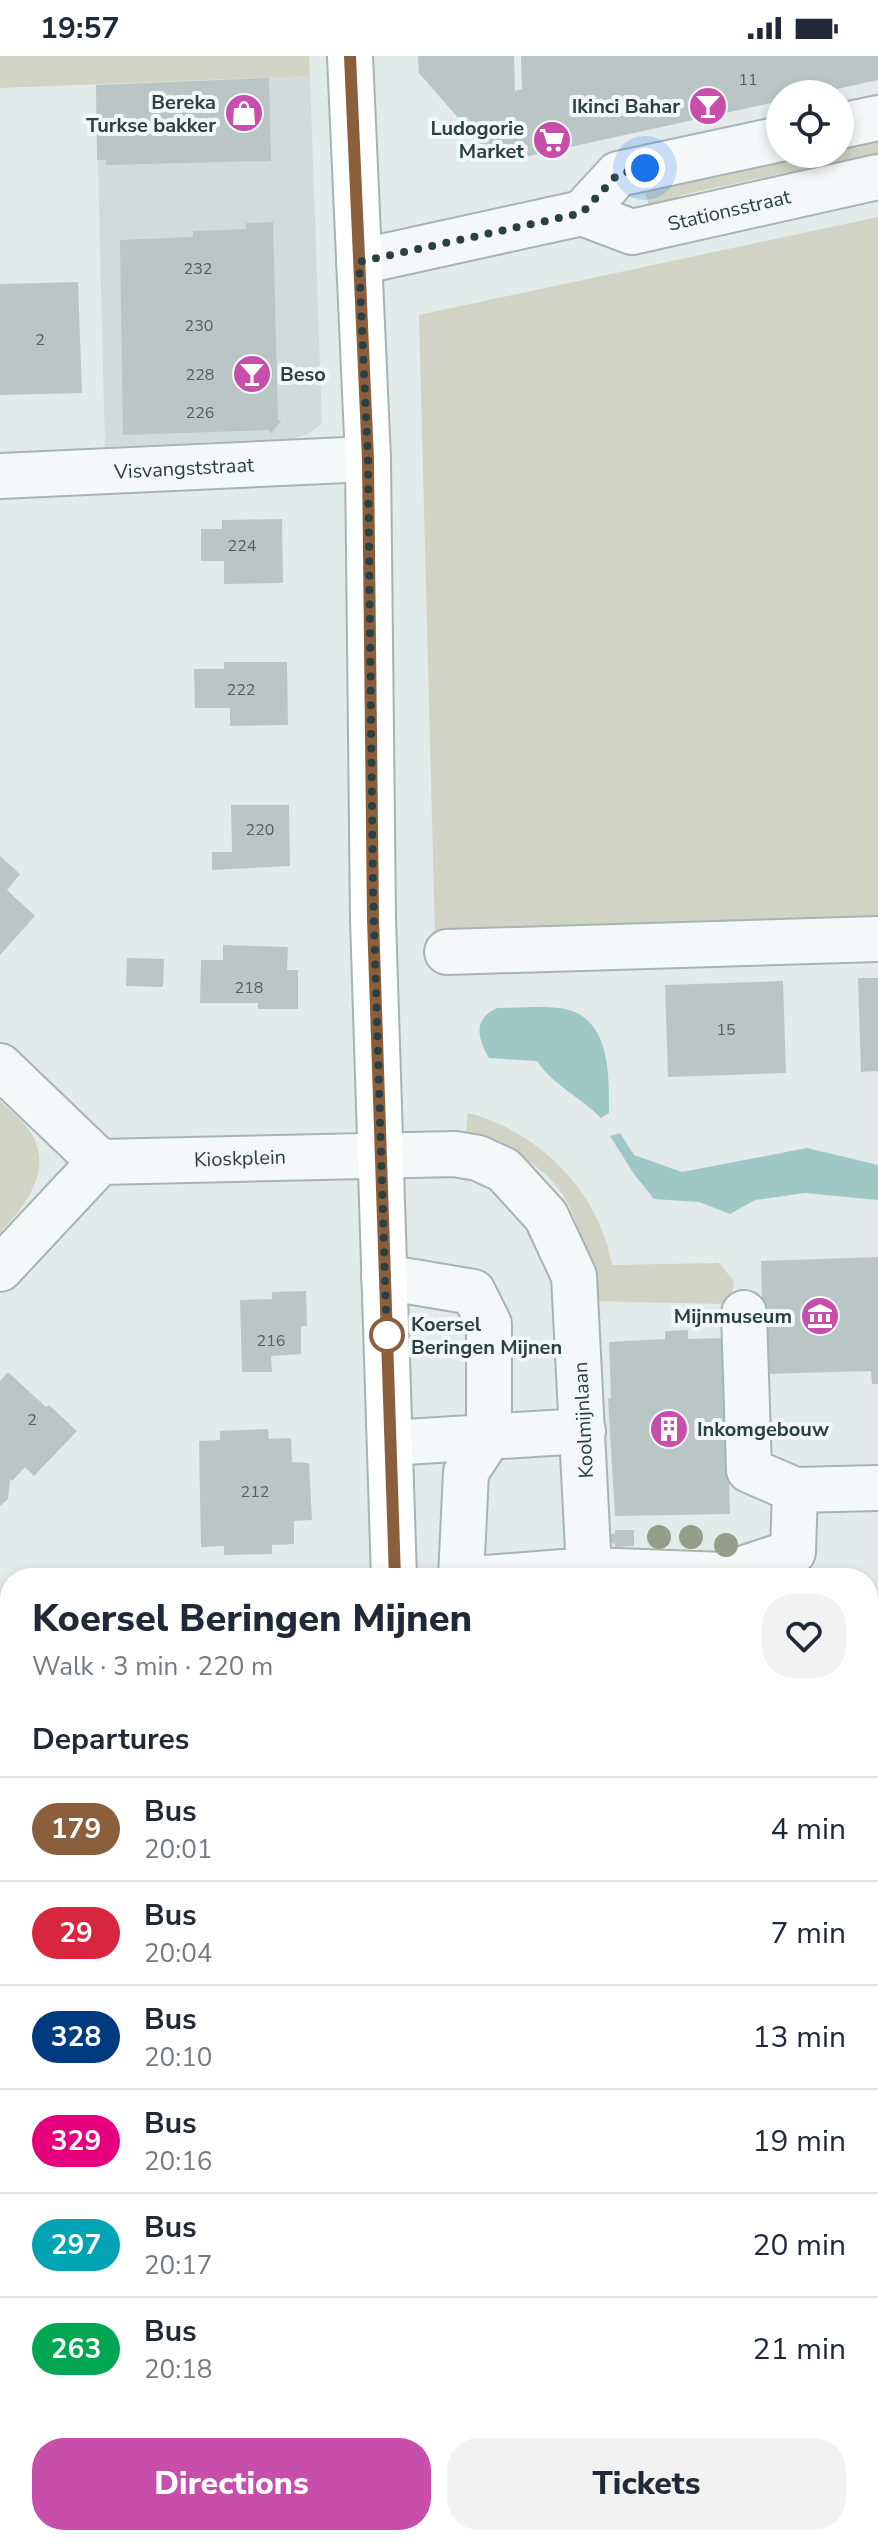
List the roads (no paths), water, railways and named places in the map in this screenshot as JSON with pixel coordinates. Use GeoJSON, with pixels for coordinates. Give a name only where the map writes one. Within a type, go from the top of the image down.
{"type":"FeatureCollection","features":[{"type":"Feature","properties":{"kind":"main road"},"geometry":{"type":"LineString","coordinates":[[350,56],[368,459],[373,903],[394,1568]]}},
{"type":"Feature","properties":{"kind":"street"},"geometry":{"type":"LineString","coordinates":[[854,123],[878,118]]}},
{"type":"Feature","properties":{"kind":"street"},"geometry":{"type":"LineString","coordinates":[[359,262],[582,213],[618,174],[766,142]]}},
{"type":"Feature","properties":{"kind":"street","name":"Stationsstraat"},"geometry":{"type":"LineString","coordinates":[[582,213],[632,232],[878,177]]}},
{"type":"Feature","properties":{"kind":"street","name":"Visvangststraat"},"geometry":{"type":"LineString","coordinates":[[0,476],[368,459]]}},
{"type":"Feature","properties":{"kind":"street"},"geometry":{"type":"LineString","coordinates":[[447,952],[878,939]]}},
{"type":"Feature","properties":{"kind":"street"},"geometry":{"type":"LineString","coordinates":[[0,1066],[100,1162],[0,1269]]}},
{"type":"Feature","properties":{"kind":"street","name":"Kioskplein"},"geometry":{"type":"LineString","coordinates":[[100,1162],[381,1154]]}},
{"type":"Feature","properties":{"kind":"street","name":"Koolmijnlaan"},"geometry":{"type":"LineString","coordinates":[[381,1154],[455,1154],[478,1158],[504,1170],[546,1216],[574,1276],[588,1568]]}},
{"type":"Feature","properties":{"kind":"street"},"geometry":{"type":"LineString","coordinates":[[384,1277],[473,1292],[489,1324],[489,1437],[466,1472],[461,1568]]}},
{"type":"Feature","properties":{"kind":"street"},"geometry":{"type":"LineString","coordinates":[[744,1313],[749,1470],[795,1490],[878,1488]]}},
{"type":"Feature","properties":{"kind":"street"},"geometry":{"type":"LineString","coordinates":[[390,1443],[583,1431]]}},
{"type":"Feature","properties":{"kind":"street"},"geometry":{"type":"LineString","coordinates":[[745,1568],[793,1552],[795,1490]]}},
{"type":"Feature","properties":{"kind":"water"},"geometry":{"type":"Polygon","coordinates":[[[497,1008],[565,1009],[591,1024],[604,1051],[609,1083],[609,1113],[601,1118],[551,1077],[537,1061],[489,1058],[480,1030],[484,1018],[497,1008]]]}},
{"type":"Feature","properties":{"kind":"water"},"geometry":{"type":"Polygon","coordinates":[[[620,1133],[634,1155],[682,1172],[807,1148],[878,1165],[878,1200],[805,1193],[755,1200],[730,1214],[699,1202],[654,1199],[610,1136],[620,1133]]]}},
{"type":"Feature","properties":{"kind":"place","name":"Ikinci Bahar"},"geometry":{"type":"Point","coordinates":[708,106]}},
{"type":"Feature","properties":{"kind":"place","name":"Bereka Turkse bakker"},"geometry":{"type":"Point","coordinates":[244,113]}},
{"type":"Feature","properties":{"kind":"place","name":"Ludogorie Market"},"geometry":{"type":"Point","coordinates":[552,140]}},
{"type":"Feature","properties":{"kind":"place","name":"Beso"},"geometry":{"type":"Point","coordinates":[252,374]}},
{"type":"Feature","properties":{"kind":"place","name":"Mijnmuseum"},"geometry":{"type":"Point","coordinates":[820,1316]}},
{"type":"Feature","properties":{"kind":"place","name":"Koersel Beringen Mijnen"},"geometry":{"type":"Point","coordinates":[387,1335]}},
{"type":"Feature","properties":{"kind":"place","name":"Inkomgebouw"},"geometry":{"type":"Point","coordinates":[669,1429]}}]}
